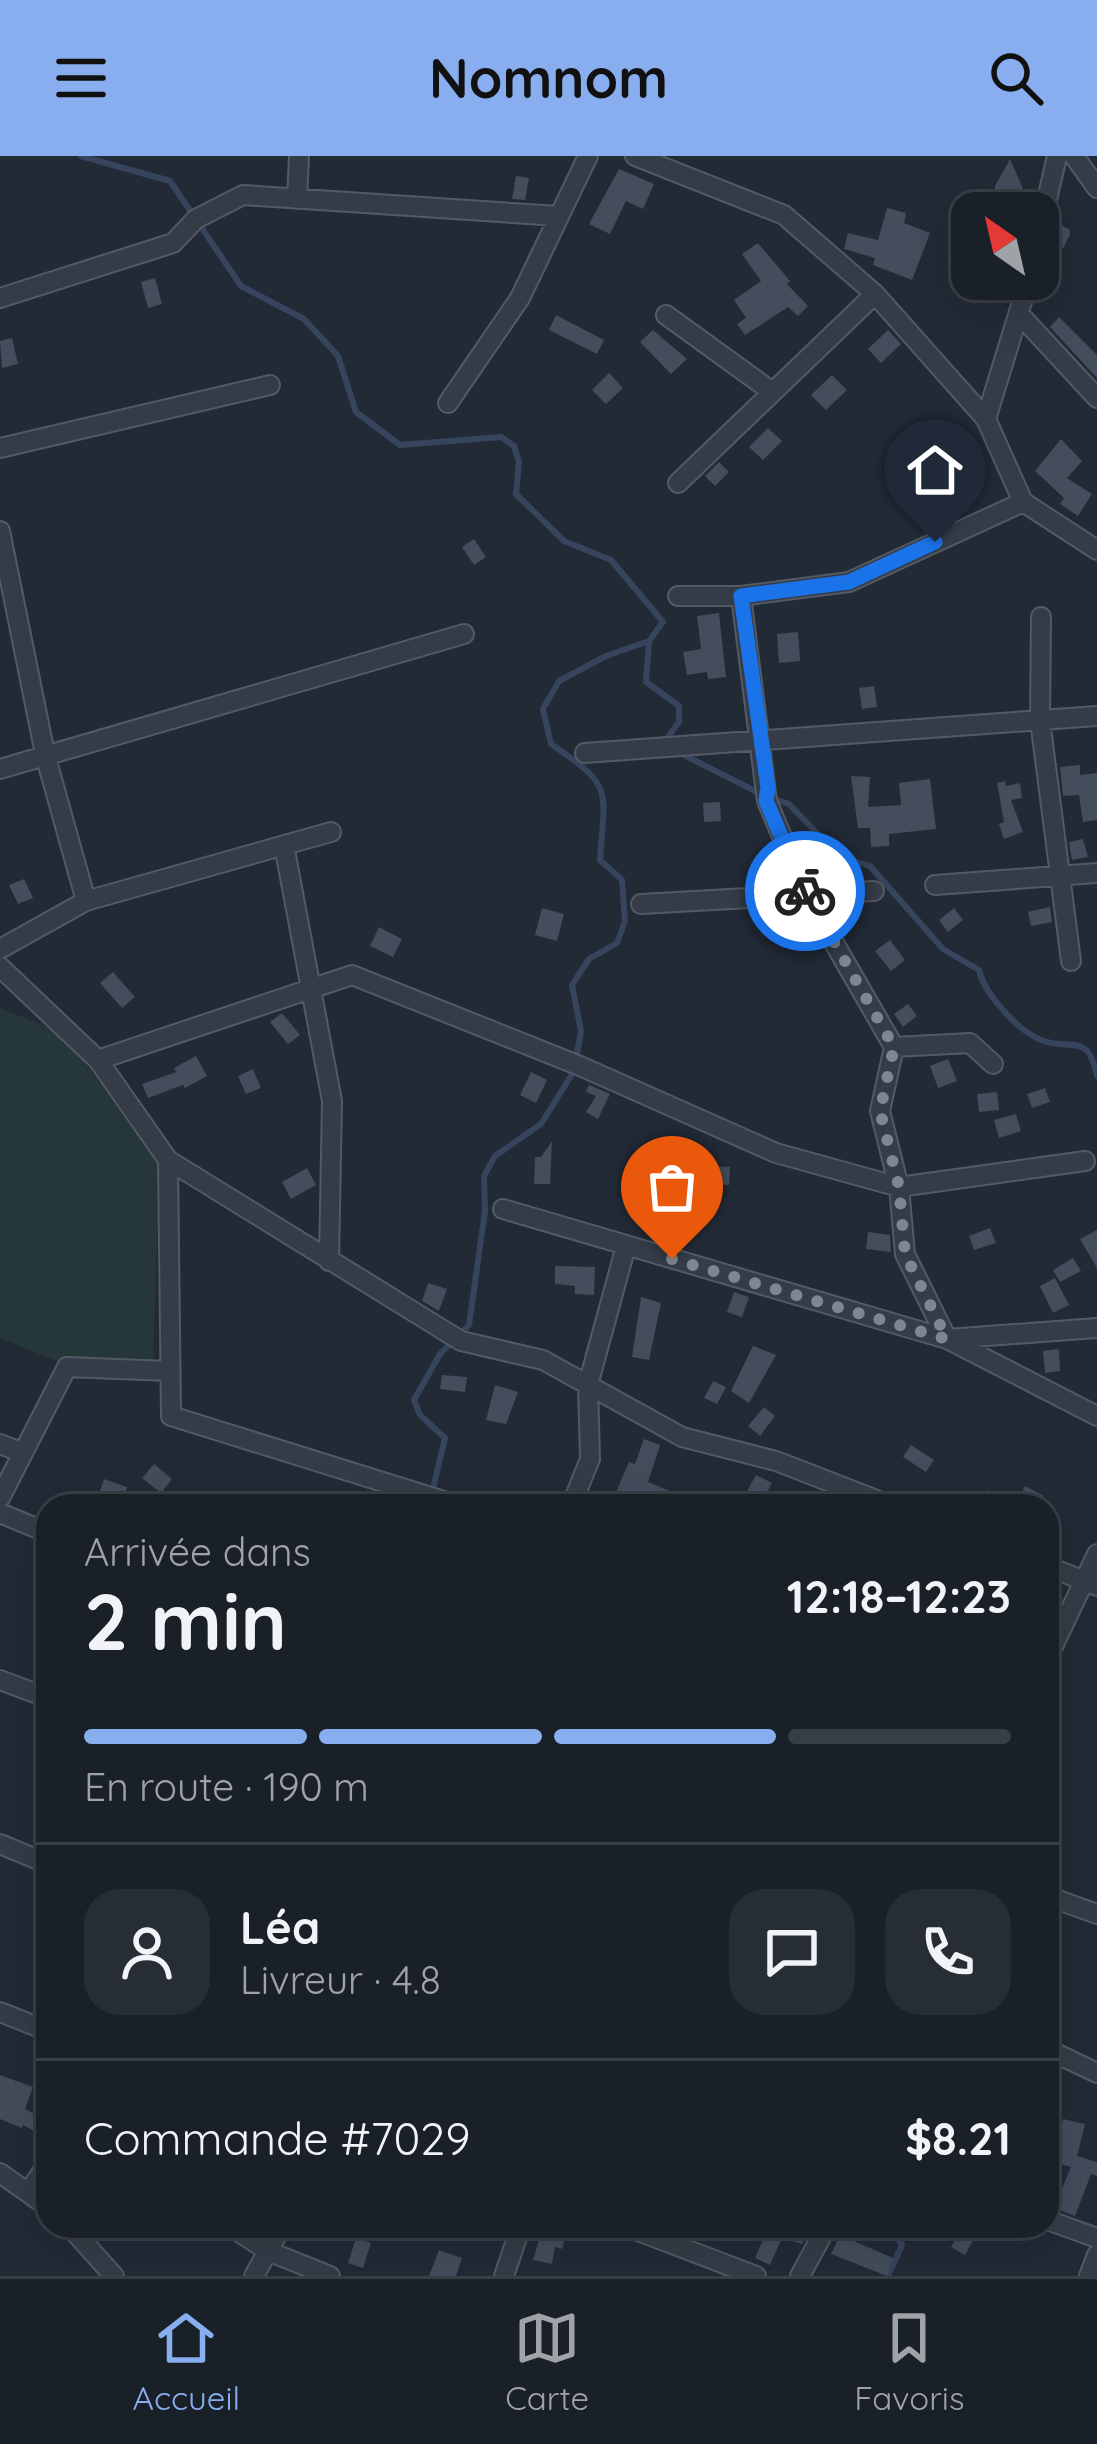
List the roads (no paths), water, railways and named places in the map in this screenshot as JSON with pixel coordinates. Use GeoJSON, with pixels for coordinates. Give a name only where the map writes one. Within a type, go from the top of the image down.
{"type":"FeatureCollection","features":[{"type":"Feature","properties":{"kind":"street"},"geometry":{"type":"LineString","coordinates":[[297,199],[299,156]]}},
{"type":"Feature","properties":{"kind":"street"},"geometry":{"type":"LineString","coordinates":[[448,403],[520,298],[588,156]]}},
{"type":"Feature","properties":{"kind":"street"},"geometry":{"type":"LineString","coordinates":[[635,156],[784,215],[875,294],[986,419],[1022,502],[1096,545]]}},
{"type":"Feature","properties":{"kind":"street"},"geometry":{"type":"LineString","coordinates":[[1049,192],[1057,156]]}},
{"type":"Feature","properties":{"kind":"street"},"geometry":{"type":"LineString","coordinates":[[1074,156],[1097,188]]}},
{"type":"Feature","properties":{"kind":"street"},"geometry":{"type":"LineString","coordinates":[[0,298],[173,243],[196,219],[243,195],[558,216]]}},
{"type":"Feature","properties":{"kind":"street"},"geometry":{"type":"LineString","coordinates":[[678,483],[875,294]]}},
{"type":"Feature","properties":{"kind":"street"},"geometry":{"type":"LineString","coordinates":[[986,419],[1024,300]]}},
{"type":"Feature","properties":{"kind":"street"},"geometry":{"type":"LineString","coordinates":[[666,315],[771,391]]}},
{"type":"Feature","properties":{"kind":"street"},"geometry":{"type":"LineString","coordinates":[[1021,316],[1097,398]]}},
{"type":"Feature","properties":{"kind":"street"},"geometry":{"type":"LineString","coordinates":[[0,448],[270,385]]}},
{"type":"Feature","properties":{"kind":"street"},"geometry":{"type":"LineString","coordinates":[[679,596],[741,596],[849,582],[1022,502]]}},
{"type":"Feature","properties":{"kind":"street"},"geometry":{"type":"LineString","coordinates":[[0,531],[8,612],[86,902]]}},
{"type":"Feature","properties":{"kind":"street"},"geometry":{"type":"LineString","coordinates":[[741,596],[767,794],[807,896],[894,1047],[880,1111],[899,1187],[905,1254],[947,1339]]}},
{"type":"Feature","properties":{"kind":"street"},"geometry":{"type":"LineString","coordinates":[[1040,617],[1040,720],[1071,961]]}},
{"type":"Feature","properties":{"kind":"street"},"geometry":{"type":"LineString","coordinates":[[0,769],[464,634]]}},
{"type":"Feature","properties":{"kind":"street"},"geometry":{"type":"LineString","coordinates":[[585,753],[1097,716]]}},
{"type":"Feature","properties":{"kind":"street"},"geometry":{"type":"LineString","coordinates":[[0,949],[86,902],[331,832]]}},
{"type":"Feature","properties":{"kind":"street"},"geometry":{"type":"LineString","coordinates":[[284,845],[332,1101],[329,1261]]}},
{"type":"Feature","properties":{"kind":"street"},"geometry":{"type":"LineString","coordinates":[[935,885],[1097,873]]}},
{"type":"Feature","properties":{"kind":"street"},"geometry":{"type":"LineString","coordinates":[[641,904],[874,891]]}},
{"type":"Feature","properties":{"kind":"street"},"geometry":{"type":"LineString","coordinates":[[0,967],[98,1060],[168,1160],[455,1339],[543,1360],[682,1436],[776,1461],[861,1494]]}},
{"type":"Feature","properties":{"kind":"street"},"geometry":{"type":"LineString","coordinates":[[98,1060],[352,975],[576,1064],[776,1153],[899,1187],[1085,1161]]}},
{"type":"Feature","properties":{"kind":"street"},"geometry":{"type":"LineString","coordinates":[[894,1047],[970,1043],[993,1064]]}},
{"type":"Feature","properties":{"kind":"street"},"geometry":{"type":"LineString","coordinates":[[168,1160],[170,1416],[428,1494]]}},
{"type":"Feature","properties":{"kind":"street"},"geometry":{"type":"LineString","coordinates":[[503,1209],[947,1339],[1097,1416]]}},
{"type":"Feature","properties":{"kind":"street"},"geometry":{"type":"LineString","coordinates":[[576,1494],[590,1459],[588,1384],[626,1246]]}},
{"type":"Feature","properties":{"kind":"street"},"geometry":{"type":"LineString","coordinates":[[947,1339],[1097,1328]]}},
{"type":"Feature","properties":{"kind":"street"},"geometry":{"type":"LineString","coordinates":[[0,1498],[67,1367],[170,1371]]}},
{"type":"Feature","properties":{"kind":"street"},"geometry":{"type":"LineString","coordinates":[[0,1444],[23,1453]]}},
{"type":"Feature","properties":{"kind":"street"},"geometry":{"type":"LineString","coordinates":[[0,1513],[36,1528]]}},
{"type":"Feature","properties":{"kind":"street"},"geometry":{"type":"LineString","coordinates":[[1059,1638],[1091,1583],[1097,1554]]}},
{"type":"Feature","properties":{"kind":"street"},"geometry":{"type":"LineString","coordinates":[[1059,1571],[1091,1583]]}},
{"type":"Feature","properties":{"kind":"street"},"geometry":{"type":"LineString","coordinates":[[0,1680],[36,1694]]}},
{"type":"Feature","properties":{"kind":"street"},"geometry":{"type":"LineString","coordinates":[[0,1844],[36,1859]]}},
{"type":"Feature","properties":{"kind":"street"},"geometry":{"type":"LineString","coordinates":[[1059,1900],[1097,1914]]}},
{"type":"Feature","properties":{"kind":"street"},"geometry":{"type":"LineString","coordinates":[[0,2012],[36,2026]]}},
{"type":"Feature","properties":{"kind":"street"},"geometry":{"type":"LineString","coordinates":[[1059,2055],[1097,2073]]}},
{"type":"Feature","properties":{"kind":"street"},"geometry":{"type":"LineString","coordinates":[[0,2173],[36,2196]]}},
{"type":"Feature","properties":{"kind":"street"},"geometry":{"type":"LineString","coordinates":[[30,2190],[36,2181]]}},
{"type":"Feature","properties":{"kind":"street"},"geometry":{"type":"LineString","coordinates":[[1059,2224],[1097,2238]]}},
{"type":"Feature","properties":{"kind":"street"},"geometry":{"type":"LineString","coordinates":[[80,2238],[114,2276]]}},
{"type":"Feature","properties":{"kind":"street"},"geometry":{"type":"LineString","coordinates":[[247,2238],[268,2252],[331,2276]]}},
{"type":"Feature","properties":{"kind":"street"},"geometry":{"type":"LineString","coordinates":[[254,2276],[276,2238]]}},
{"type":"Feature","properties":{"kind":"street"},"geometry":{"type":"LineString","coordinates":[[504,2276],[516,2238]]}},
{"type":"Feature","properties":{"kind":"street"},"geometry":{"type":"LineString","coordinates":[[657,2238],[757,2276]]}},
{"type":"Feature","properties":{"kind":"street"},"geometry":{"type":"LineString","coordinates":[[800,2276],[821,2238]]}},
{"type":"Feature","properties":{"kind":"street"},"geometry":{"type":"LineString","coordinates":[[1089,2276],[1097,2255]]}},
{"type":"Feature","properties":{"kind":"waterway"},"geometry":{"type":"LineString","coordinates":[[81,156],[170,181],[241,286],[304,319],[338,356],[356,412],[400,445],[501,437],[514,446],[519,462],[516,494],[564,541],[611,560],[663,622],[649,641],[646,682],[679,706],[679,722],[668,737],[672,743]]}},
{"type":"Feature","properties":{"kind":"waterway"},"geometry":{"type":"LineString","coordinates":[[432,1494],[445,1438],[420,1415],[414,1400],[440,1354],[469,1325],[485,1211],[484,1176],[495,1156],[541,1124],[574,1071],[581,1031],[572,985],[589,959],[617,943],[625,921],[622,880],[600,860],[601,791],[586,770],[551,744],[543,709],[559,681],[606,656],[649,641]]}},
{"type":"Feature","properties":{"kind":"waterway"},"geometry":{"type":"LineString","coordinates":[[680,753],[759,793]]}},
{"type":"Feature","properties":{"kind":"waterway"},"geometry":{"type":"LineString","coordinates":[[772,798],[789,804],[840,857],[870,866],[943,949],[979,970],[994,1000],[1012,1020],[1041,1040],[1083,1048],[1097,1076]]}},
{"type":"Feature","properties":{"kind":"waterway"},"geometry":{"type":"LineString","coordinates":[[888,2276],[902,2245],[898,2238]]}}]}
